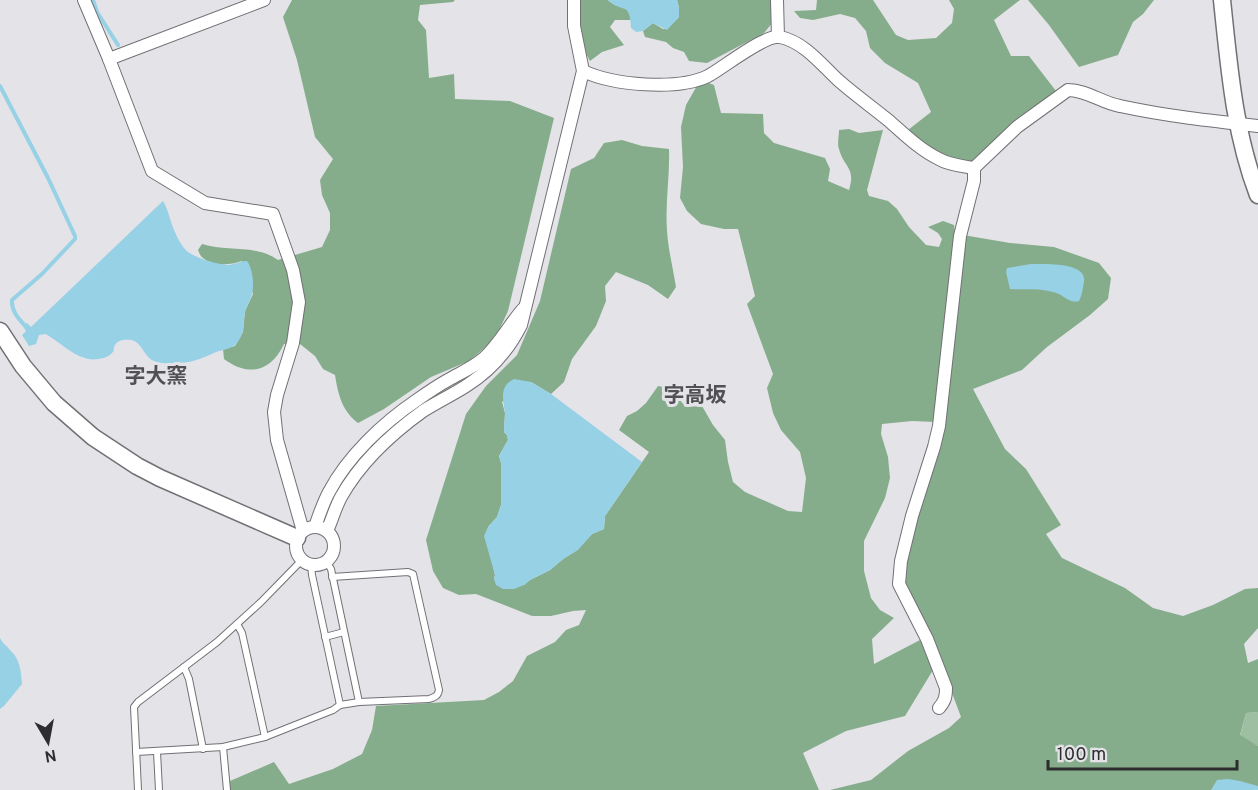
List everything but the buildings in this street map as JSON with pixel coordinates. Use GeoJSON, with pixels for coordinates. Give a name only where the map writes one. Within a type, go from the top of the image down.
{"type":"FeatureCollection","features":[{"type":"Feature","properties":{"kind":"street"},"geometry":{"type":"LineString","coordinates":[[84,0],[152,171],[205,203],[273,214],[293,270],[299,302],[293,344],[274,412],[277,440],[300,535]]}},
{"type":"Feature","properties":{"kind":"street"},"geometry":{"type":"LineString","coordinates":[[109,59],[264,0]]}},
{"type":"Feature","properties":{"kind":"street"},"geometry":{"type":"LineString","coordinates":[[327,531],[340,499],[370,457],[414,418],[480,376],[500,357],[518,332],[583,71],[574,26],[574,0]]}},
{"type":"Feature","properties":{"kind":"street"},"geometry":{"type":"LineString","coordinates":[[777,0],[778,37]]}},
{"type":"Feature","properties":{"kind":"street"},"geometry":{"type":"LineString","coordinates":[[1222,0],[1237,123],[1258,195]]}},
{"type":"Feature","properties":{"kind":"street"},"geometry":{"type":"LineString","coordinates":[[583,71],[597,78],[630,82],[664,85],[687,82],[707,76],[765,40],[778,37],[798,45],[823,64],[838,80],[936,158],[974,168]]}},
{"type":"Feature","properties":{"kind":"street"},"geometry":{"type":"LineString","coordinates":[[939,708],[944,702],[946,688],[927,639],[899,584],[901,561],[912,516],[939,426],[960,236],[974,181],[974,168],[1017,127],[1068,90],[1078,90],[1114,105],[1136,110],[1258,126]]}},
{"type":"Feature","properties":{"kind":"street"},"geometry":{"type":"LineString","coordinates":[[315,526],[328,493],[361,448],[406,408],[483,359],[526,306]]}},
{"type":"Feature","properties":{"kind":"street"},"geometry":{"type":"LineString","coordinates":[[3,342],[54,404],[93,436],[137,466],[159,478],[282,531],[300,535]]}},
{"type":"Feature","properties":{"kind":"street"},"geometry":{"type":"LineString","coordinates":[[446,381],[453,392]]}},
{"type":"Feature","properties":{"kind":"street"},"geometry":{"type":"LineString","coordinates":[[406,408],[414,418]]}},
{"type":"Feature","properties":{"kind":"street"},"geometry":{"type":"LineString","coordinates":[[328,493],[340,499]]}},
{"type":"Feature","properties":{"kind":"street"},"geometry":{"type":"LineString","coordinates":[[315,526],[327,531],[333,540],[334,549],[326,561],[317,565],[306,562],[296,551],[295,545],[300,535],[306,529],[315,526]]}},
{"type":"Feature","properties":{"kind":"lane"},"geometry":{"type":"LineString","coordinates":[[326,561],[331,569],[359,702]]}},
{"type":"Feature","properties":{"kind":"lane"},"geometry":{"type":"LineString","coordinates":[[138,790],[134,707],[217,642],[306,562],[312,575],[340,705]]}},
{"type":"Feature","properties":{"kind":"lane"},"geometry":{"type":"LineString","coordinates":[[136,752],[223,747],[265,737],[333,710],[340,705],[436,697],[439,690],[413,574],[408,572],[332,577]]}},
{"type":"Feature","properties":{"kind":"lane"},"geometry":{"type":"LineString","coordinates":[[237,624],[242,633],[265,737]]}},
{"type":"Feature","properties":{"kind":"lane"},"geometry":{"type":"LineString","coordinates":[[325,637],[344,632]]}},
{"type":"Feature","properties":{"kind":"lane"},"geometry":{"type":"LineString","coordinates":[[184,667],[189,679],[204,749]]}},
{"type":"Feature","properties":{"kind":"lane"},"geometry":{"type":"LineString","coordinates":[[223,747],[227,790]]}},
{"type":"Feature","properties":{"kind":"lane"},"geometry":{"type":"LineString","coordinates":[[156,752],[159,790]]}},
{"type":"Feature","properties":{"kind":"green space"},"geometry":{"type":"Polygon","coordinates":[[[292,0],[455,0],[420,5],[418,20],[426,30],[429,78],[454,74],[455,99],[510,101],[554,118],[508,311],[495,339],[469,361],[431,377],[384,409],[358,423],[348,413],[342,402],[335,375],[323,369],[315,356],[300,344],[284,344],[273,361],[258,369],[242,368],[224,359],[223,349],[235,346],[243,332],[245,311],[253,294],[242,261],[227,264],[212,263],[202,257],[198,250],[202,244],[251,250],[278,260],[322,247],[330,230],[330,213],[322,195],[320,180],[333,159],[315,137],[297,60],[283,17],[292,0]]]}},
{"type":"Feature","properties":{"kind":"green space"},"geometry":{"type":"Polygon","coordinates":[[[581,0],[608,0],[628,11],[631,20],[615,20],[610,27],[624,45],[602,52],[590,61],[583,48],[580,27],[581,0]]]}},
{"type":"Feature","properties":{"kind":"green space"},"geometry":{"type":"Polygon","coordinates":[[[677,0],[772,0],[773,22],[764,33],[707,63],[689,61],[684,52],[673,48],[666,42],[645,37],[643,31],[653,23],[667,29],[679,17],[677,0]]]}},
{"type":"Feature","properties":{"kind":"green space"},"geometry":{"type":"Polygon","coordinates":[[[817,0],[873,0],[896,35],[908,40],[936,38],[952,23],[954,9],[949,0],[1020,0],[994,20],[1011,56],[1029,56],[1056,91],[976,161],[962,162],[925,147],[908,130],[931,112],[918,83],[885,63],[870,48],[866,31],[855,18],[840,14],[813,20],[800,18],[794,11],[816,10],[817,0]]]}},
{"type":"Feature","properties":{"kind":"green space"},"geometry":{"type":"Polygon","coordinates":[[[1028,0],[1154,0],[1133,22],[1118,55],[1079,67],[1028,0]]]}},
{"type":"Feature","properties":{"kind":"green space"},"geometry":{"type":"Polygon","coordinates":[[[706,82],[714,85],[721,113],[763,114],[764,133],[774,143],[825,158],[830,169],[828,181],[849,190],[851,177],[838,147],[839,130],[849,129],[859,133],[883,130],[867,190],[869,196],[888,201],[926,245],[939,247],[942,239],[938,233],[928,227],[943,221],[954,225],[935,422],[912,421],[882,424],[881,434],[888,457],[890,478],[885,498],[864,541],[864,571],[871,598],[880,610],[894,618],[872,639],[874,664],[920,640],[933,670],[905,716],[846,731],[803,753],[819,790],[230,790],[230,781],[274,762],[289,784],[333,769],[362,754],[372,730],[376,706],[484,700],[513,681],[527,656],[555,642],[566,630],[579,625],[586,610],[551,616],[532,616],[476,594],[459,595],[443,588],[433,571],[426,540],[466,414],[486,386],[517,355],[540,301],[571,169],[594,158],[604,143],[622,140],[642,146],[669,149],[667,230],[676,287],[668,299],[648,285],[616,272],[605,286],[606,301],[596,326],[572,359],[564,382],[551,394],[531,382],[502,402],[505,413],[504,432],[508,440],[499,456],[501,505],[497,517],[488,527],[494,579],[524,585],[550,570],[577,550],[592,534],[604,529],[605,516],[649,452],[619,430],[627,416],[646,403],[658,386],[669,388],[686,407],[702,406],[725,440],[733,482],[745,492],[788,511],[802,512],[806,478],[800,452],[781,430],[773,413],[767,388],[773,374],[747,304],[755,296],[738,229],[724,229],[701,224],[687,211],[680,198],[683,167],[681,127],[686,105],[698,84],[706,82]]]}},
{"type":"Feature","properties":{"kind":"green space"},"geometry":{"type":"Polygon","coordinates":[[[963,235],[1054,247],[1099,263],[1111,278],[1108,299],[1047,347],[1022,370],[973,389],[1005,449],[1026,469],[1061,525],[1046,534],[1062,558],[1125,588],[1153,608],[1183,616],[1213,605],[1245,589],[1258,588],[1258,628],[1244,644],[1248,663],[1258,659],[1258,712],[1246,713],[1240,735],[1258,746],[1258,790],[830,790],[871,780],[908,751],[949,728],[961,717],[933,642],[902,583],[904,564],[923,496],[963,235]]]}},
{"type":"Feature","properties":{"kind":"green space"},"geometry":{"type":"Polygon","coordinates":[[[1258,712],[1258,746],[1240,736],[1246,713],[1258,712]]]}},
{"type":"Feature","properties":{"kind":"water"},"geometry":{"type":"Polygon","coordinates":[[[608,0],[677,0],[679,17],[667,30],[653,23],[643,31],[636,32],[631,28],[627,11],[608,0]]]}},
{"type":"Feature","properties":{"kind":"water"},"geometry":{"type":"Polygon","coordinates":[[[163,201],[177,237],[188,252],[219,264],[229,265],[247,261],[249,264],[253,288],[241,336],[237,343],[195,360],[165,363],[151,359],[135,341],[131,340],[119,341],[109,356],[95,359],[75,354],[46,334],[39,335],[36,344],[29,346],[22,335],[26,331],[23,326],[27,323],[31,327],[163,201]]]}},
{"type":"Feature","properties":{"kind":"water"},"geometry":{"type":"Polygon","coordinates":[[[1031,264],[1053,264],[1077,269],[1084,278],[1079,301],[1075,302],[1048,291],[1010,289],[1007,268],[1031,264]]]}},
{"type":"Feature","properties":{"kind":"water"},"geometry":{"type":"Polygon","coordinates":[[[514,379],[531,382],[551,394],[642,462],[605,516],[604,529],[592,534],[578,550],[550,570],[524,585],[514,589],[503,589],[496,585],[484,536],[497,517],[501,505],[499,456],[508,440],[504,432],[503,394],[506,385],[514,379]]]}},
{"type":"Feature","properties":{"kind":"water"},"geometry":{"type":"Polygon","coordinates":[[[0,638],[18,661],[22,684],[0,709],[0,638]]]}},
{"type":"Feature","properties":{"kind":"water"},"geometry":{"type":"Polygon","coordinates":[[[1228,779],[1258,786],[1258,790],[1211,790],[1217,780],[1228,779]]]}},
{"type":"Feature","properties":{"kind":"waterway"},"geometry":{"type":"LineString","coordinates":[[93,0],[97,12],[118,45]]}},
{"type":"Feature","properties":{"kind":"waterway"},"geometry":{"type":"LineString","coordinates":[[0,86],[75,236],[75,239],[42,274],[12,300],[14,312],[27,328]]}},
{"type":"Feature","properties":{"kind":"district","name":"字大窯"},"geometry":{"type":"Point","coordinates":[156,376]}},
{"type":"Feature","properties":{"kind":"district","name":"字高坂"},"geometry":{"type":"Point","coordinates":[695,395]}}]}
